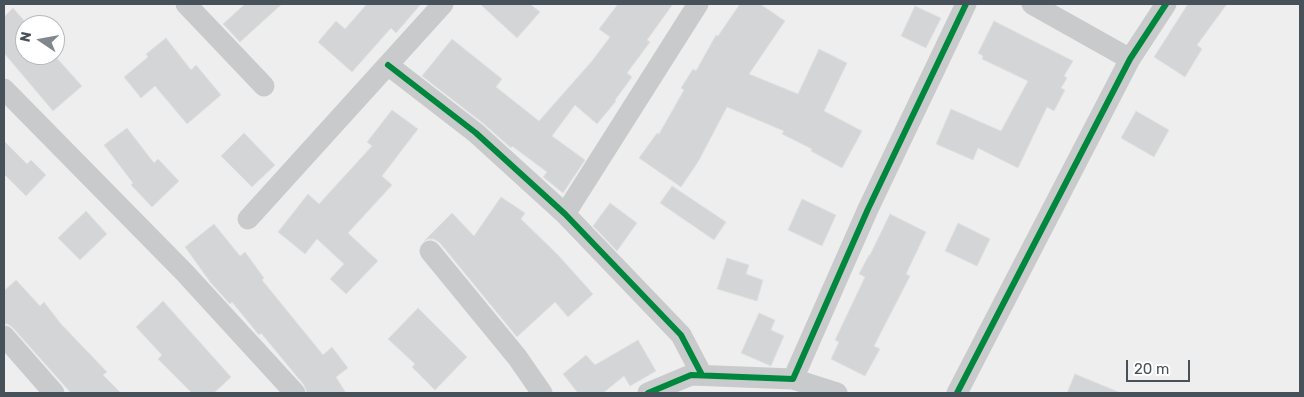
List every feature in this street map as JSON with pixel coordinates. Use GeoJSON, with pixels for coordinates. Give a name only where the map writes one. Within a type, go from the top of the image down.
{"type":"FeatureCollection","features":[{"type":"Feature","properties":{"kind":"street"},"geometry":{"type":"LineString","coordinates":[[186,4],[264,86]]}},
{"type":"Feature","properties":{"kind":"street"},"geometry":{"type":"LineString","coordinates":[[248,219],[443,4]]}},
{"type":"Feature","properties":{"kind":"street"},"geometry":{"type":"LineString","coordinates":[[566,214],[698,4]]}},
{"type":"Feature","properties":{"kind":"street"},"geometry":{"type":"LineString","coordinates":[[793,379],[868,209],[966,4]]}},
{"type":"Feature","properties":{"kind":"street"},"geometry":{"type":"LineString","coordinates":[[1032,4],[1130,59]]}},
{"type":"Feature","properties":{"kind":"street"},"geometry":{"type":"LineString","coordinates":[[957,393],[1130,59],[1166,4]]}},
{"type":"Feature","properties":{"kind":"street"},"geometry":{"type":"LineString","coordinates":[[388,64],[476,133],[566,214],[681,335],[702,375]]}},
{"type":"Feature","properties":{"kind":"street"},"geometry":{"type":"LineString","coordinates":[[4,89],[184,272],[295,393]]}},
{"type":"Feature","properties":{"kind":"street"},"geometry":{"type":"LineString","coordinates":[[430,251],[517,357],[542,393]]}},
{"type":"Feature","properties":{"kind":"street"},"geometry":{"type":"LineString","coordinates":[[7,347],[54,393]]}},
{"type":"Feature","properties":{"kind":"street"},"geometry":{"type":"LineString","coordinates":[[648,393],[691,375],[702,375],[793,379],[837,393]]}},
{"type":"Feature","properties":{"kind":"building"},"geometry":{"type":"Polygon","coordinates":[[[245,4],[282,4],[240,42],[223,24],[245,4]]]}},
{"type":"Feature","properties":{"kind":"building"},"geometry":{"type":"Polygon","coordinates":[[[367,4],[421,4],[396,33],[391,28],[352,72],[318,42],[336,21],[345,29],[367,4]]]}},
{"type":"Feature","properties":{"kind":"building"},"geometry":{"type":"Polygon","coordinates":[[[480,4],[530,4],[540,12],[517,38],[480,4]]]}},
{"type":"Feature","properties":{"kind":"building"},"geometry":{"type":"Polygon","coordinates":[[[618,4],[673,4],[647,40],[650,42],[627,73],[632,77],[616,101],[597,124],[575,105],[552,136],[585,160],[563,193],[543,177],[547,172],[512,146],[511,148],[484,124],[422,76],[452,39],[502,79],[496,87],[539,121],[592,61],[610,37],[599,29],[618,4]]]}},
{"type":"Feature","properties":{"kind":"building"},"geometry":{"type":"Polygon","coordinates":[[[740,4],[760,4],[785,21],[749,74],[798,94],[819,49],[847,63],[824,111],[862,131],[842,168],[811,151],[812,149],[782,134],[784,131],[727,107],[698,162],[681,187],[639,158],[657,133],[659,134],[684,90],[681,88],[693,69],[696,71],[716,35],[718,36],[740,4]]]}},
{"type":"Feature","properties":{"kind":"building"},"geometry":{"type":"Polygon","coordinates":[[[1188,4],[1227,4],[1197,45],[1202,49],[1185,77],[1154,57],[1188,4]]]}},
{"type":"Feature","properties":{"kind":"building"},"geometry":{"type":"Polygon","coordinates":[[[915,6],[941,18],[926,48],[901,36],[915,6]]]}},
{"type":"Feature","properties":{"kind":"building"},"geometry":{"type":"Polygon","coordinates":[[[13,8],[19,15],[15,15],[15,65],[63,65],[82,86],[53,111],[4,53],[4,17],[13,8]]]}},
{"type":"Feature","properties":{"kind":"building"},"geometry":{"type":"Polygon","coordinates":[[[994,21],[1073,61],[1064,76],[1067,78],[1061,88],[1065,90],[1054,111],[1047,107],[1018,168],[978,148],[973,160],[936,144],[951,109],[1001,131],[1028,81],[982,59],[983,56],[978,53],[994,21]]]}},
{"type":"Feature","properties":{"kind":"building"},"geometry":{"type":"Polygon","coordinates":[[[166,38],[191,70],[196,65],[221,95],[187,124],[155,86],[141,98],[124,77],[148,57],[146,54],[166,38]]]}},
{"type":"Feature","properties":{"kind":"building"},"geometry":{"type":"Polygon","coordinates":[[[392,110],[418,129],[382,176],[392,185],[348,233],[378,261],[346,294],[330,279],[344,264],[317,239],[305,254],[278,232],[308,194],[319,204],[372,146],[367,142],[392,110]]]}},
{"type":"Feature","properties":{"kind":"building"},"geometry":{"type":"Polygon","coordinates":[[[1136,111],[1169,130],[1154,157],[1121,138],[1136,111]]]}},
{"type":"Feature","properties":{"kind":"building"},"geometry":{"type":"Polygon","coordinates":[[[127,128],[154,163],[158,159],[179,181],[152,207],[131,185],[133,183],[104,145],[127,128]]]}},
{"type":"Feature","properties":{"kind":"building"},"geometry":{"type":"Polygon","coordinates":[[[244,133],[275,165],[252,187],[221,156],[244,133]]]}},
{"type":"Feature","properties":{"kind":"building"},"geometry":{"type":"Polygon","coordinates":[[[4,141],[27,164],[31,160],[46,175],[26,196],[4,174],[4,141]]]}},
{"type":"Feature","properties":{"kind":"building"},"geometry":{"type":"Polygon","coordinates":[[[672,186],[726,222],[714,240],[660,203],[672,186]]]}},
{"type":"Feature","properties":{"kind":"building"},"geometry":{"type":"Polygon","coordinates":[[[501,197],[525,213],[521,219],[558,255],[593,294],[568,317],[555,302],[517,337],[440,243],[434,239],[424,241],[452,213],[474,236],[501,197]]]}},
{"type":"Feature","properties":{"kind":"building"},"geometry":{"type":"Polygon","coordinates":[[[802,199],[836,215],[822,246],[788,230],[802,199]]]}},
{"type":"Feature","properties":{"kind":"building"},"geometry":{"type":"Polygon","coordinates":[[[610,203],[637,223],[617,251],[593,226],[610,203]]]}},
{"type":"Feature","properties":{"kind":"building"},"geometry":{"type":"Polygon","coordinates":[[[86,211],[107,234],[80,260],[58,238],[86,211]]]}},
{"type":"Feature","properties":{"kind":"building"},"geometry":{"type":"Polygon","coordinates":[[[890,214],[926,232],[906,274],[910,276],[874,346],[880,349],[865,376],[831,359],[839,342],[835,340],[865,277],[859,274],[890,214]]]}},
{"type":"Feature","properties":{"kind":"building"},"geometry":{"type":"Polygon","coordinates":[[[958,223],[990,239],[977,266],[945,251],[958,223]]]}},
{"type":"Feature","properties":{"kind":"building"},"geometry":{"type":"Polygon","coordinates":[[[214,224],[240,256],[245,252],[264,278],[262,280],[323,355],[332,347],[348,368],[336,377],[346,393],[307,393],[304,385],[261,333],[259,335],[232,302],[230,304],[211,283],[185,247],[214,224]]]}},
{"type":"Feature","properties":{"kind":"building"},"geometry":{"type":"Polygon","coordinates":[[[727,258],[749,265],[746,274],[763,280],[757,301],[717,289],[727,258]]]}},
{"type":"Feature","properties":{"kind":"building"},"geometry":{"type":"Polygon","coordinates":[[[16,280],[40,306],[44,302],[61,324],[107,372],[103,375],[121,393],[71,393],[13,328],[8,324],[4,324],[4,291],[16,280]]]}},
{"type":"Feature","properties":{"kind":"building"},"geometry":{"type":"Polygon","coordinates":[[[163,301],[231,377],[214,393],[192,393],[158,359],[162,355],[136,327],[163,301]]]}},
{"type":"Feature","properties":{"kind":"building"},"geometry":{"type":"Polygon","coordinates":[[[418,308],[467,357],[435,390],[412,367],[415,364],[388,339],[418,308]]]}},
{"type":"Feature","properties":{"kind":"building"},"geometry":{"type":"Polygon","coordinates":[[[759,313],[775,320],[771,330],[784,336],[771,366],[741,353],[759,313]]]}},
{"type":"Feature","properties":{"kind":"building"},"geometry":{"type":"Polygon","coordinates":[[[638,340],[656,371],[630,386],[624,376],[603,393],[578,393],[563,374],[586,355],[595,365],[638,340]]]}},
{"type":"Feature","properties":{"kind":"building"},"geometry":{"type":"Polygon","coordinates":[[[1075,374],[1121,393],[1067,393],[1075,374]]]}},
{"type":"Feature","properties":{"kind":"cycle path"},"geometry":{"type":"LineString","coordinates":[[648,393],[691,375],[793,379],[868,209],[966,4]]}},
{"type":"Feature","properties":{"kind":"cycle path"},"geometry":{"type":"LineString","coordinates":[[957,393],[1130,59],[1166,4]]}},
{"type":"Feature","properties":{"kind":"cycle path"},"geometry":{"type":"LineString","coordinates":[[388,65],[476,133],[565,214],[681,335],[702,375]]}}]}
